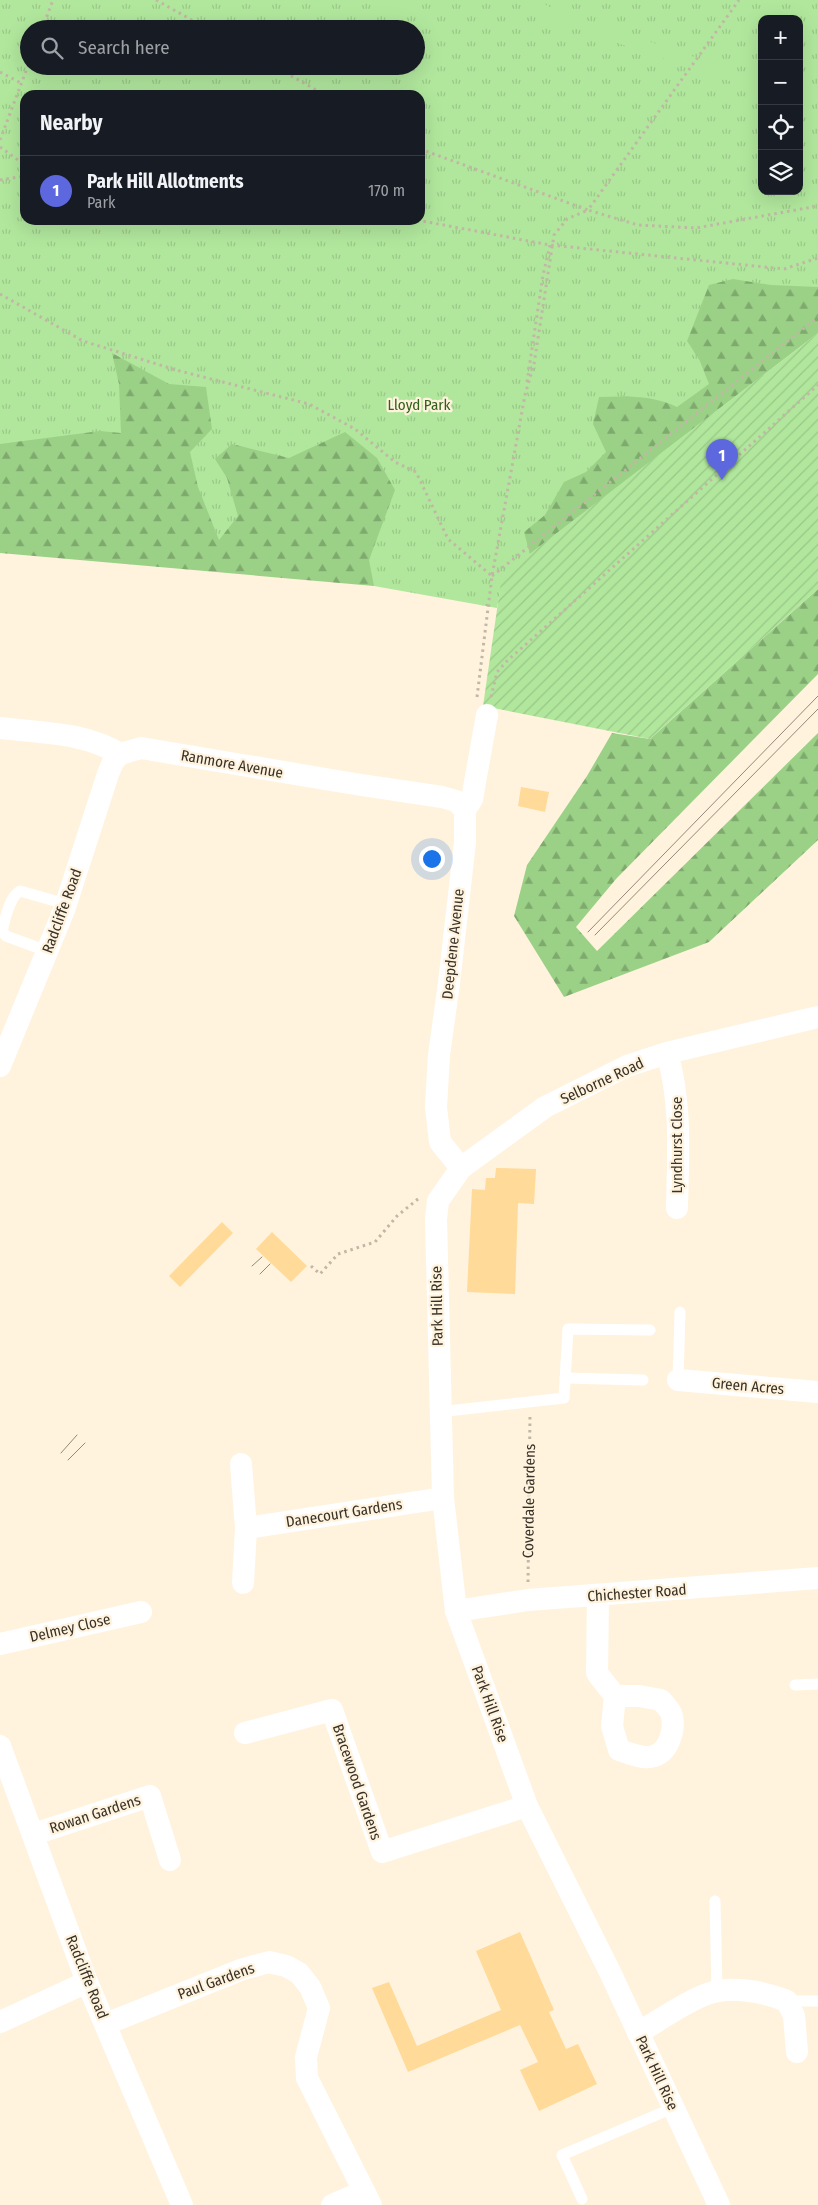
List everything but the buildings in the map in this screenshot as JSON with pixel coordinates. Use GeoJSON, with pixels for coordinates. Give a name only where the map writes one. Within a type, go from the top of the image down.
{"type":"FeatureCollection","features":[{"type":"Feature","properties":{"kind":"street","name":"Deepdene Avenue"},"geometry":{"type":"LineString","coordinates":[[461,1168],[440,1142],[436,1107],[439,1055],[465,842],[465,810],[472,799],[487,715]]}},
{"type":"Feature","properties":{"kind":"street"},"geometry":{"type":"LineString","coordinates":[[0,728],[79,737],[110,748],[120,754]]}},
{"type":"Feature","properties":{"kind":"street","name":"Ranmore Avenue"},"geometry":{"type":"LineString","coordinates":[[120,754],[141,748],[442,797],[456,801],[465,810]]}},
{"type":"Feature","properties":{"kind":"street","name":"Radcliffe Road"},"geometry":{"type":"LineString","coordinates":[[0,1066],[66,904],[103,786],[113,762],[120,754]]}},
{"type":"Feature","properties":{"kind":"street","name":"Selborne Road"},"geometry":{"type":"LineString","coordinates":[[461,1168],[545,1107],[627,1066],[666,1054],[818,1016]]}},
{"type":"Feature","properties":{"kind":"street","name":"Lyndhurst Close"},"geometry":{"type":"LineString","coordinates":[[666,1054],[677,1092],[677,1208]]}},
{"type":"Feature","properties":{"kind":"street"},"geometry":{"type":"LineString","coordinates":[[438,1201],[461,1168]]}},
{"type":"Feature","properties":{"kind":"street","name":"Park Hill Rise"},"geometry":{"type":"LineString","coordinates":[[438,1201],[436,1219],[439,1412],[443,1498],[456,1611],[527,1806],[638,2032],[719,2205]]}},
{"type":"Feature","properties":{"kind":"street","name":"Green Acres"},"geometry":{"type":"LineString","coordinates":[[678,1380],[818,1392]]}},
{"type":"Feature","properties":{"kind":"street"},"geometry":{"type":"LineString","coordinates":[[240,1464],[246,1528],[243,1583]]}},
{"type":"Feature","properties":{"kind":"street","name":"Danecourt Gardens"},"geometry":{"type":"LineString","coordinates":[[246,1528],[443,1498]]}},
{"type":"Feature","properties":{"kind":"street","name":"Chichester Road"},"geometry":{"type":"LineString","coordinates":[[456,1611],[528,1600],[818,1578]]}},
{"type":"Feature","properties":{"kind":"street"},"geometry":{"type":"LineString","coordinates":[[598,1596],[597,1673],[614,1696]]}},
{"type":"Feature","properties":{"kind":"street","name":"Delmey Close"},"geometry":{"type":"LineString","coordinates":[[0,1644],[141,1612]]}},
{"type":"Feature","properties":{"kind":"street","name":"Bracewood Gardens"},"geometry":{"type":"LineString","coordinates":[[245,1733],[332,1710],[382,1852],[527,1806]]}},
{"type":"Feature","properties":{"kind":"street","name":"Radcliffe Road"},"geometry":{"type":"LineString","coordinates":[[0,1748],[34,1834],[87,1982],[182,2205]]}},
{"type":"Feature","properties":{"kind":"street","name":"Rowan Gardens"},"geometry":{"type":"LineString","coordinates":[[34,1834],[150,1796],[170,1860]]}},
{"type":"Feature","properties":{"kind":"street","name":"Paul Gardens"},"geometry":{"type":"LineString","coordinates":[[106,2024],[243,1969],[269,1962],[286,1966],[299,1973],[310,1987],[318,2008],[306,2057],[307,2078],[367,2198],[332,2205]]}},
{"type":"Feature","properties":{"kind":"street"},"geometry":{"type":"LineString","coordinates":[[0,2022],[87,1982]]}},
{"type":"Feature","properties":{"kind":"street"},"geometry":{"type":"LineString","coordinates":[[638,2032],[707,1994],[726,1990],[756,1992],[788,2001],[794,2016],[797,2052]]}},
{"type":"Feature","properties":{"kind":"lane"},"geometry":{"type":"LineString","coordinates":[[48,951],[6,936],[2,931],[15,894],[20,891],[66,904]]}},
{"type":"Feature","properties":{"kind":"lane"},"geometry":{"type":"LineString","coordinates":[[678,1380],[680,1312]]}},
{"type":"Feature","properties":{"kind":"lane"},"geometry":{"type":"LineString","coordinates":[[439,1412],[564,1398],[568,1329],[650,1330]]}},
{"type":"Feature","properties":{"kind":"lane"},"geometry":{"type":"LineString","coordinates":[[565,1378],[644,1380]]}},
{"type":"Feature","properties":{"kind":"lane"},"geometry":{"type":"LineString","coordinates":[[795,1685],[818,1684]]}},
{"type":"Feature","properties":{"kind":"lane"},"geometry":{"type":"LineString","coordinates":[[714,1901],[717,1992]]}},
{"type":"Feature","properties":{"kind":"lane"},"geometry":{"type":"LineString","coordinates":[[788,2001],[818,2001]]}},
{"type":"Feature","properties":{"kind":"lane"},"geometry":{"type":"LineString","coordinates":[[582,2198],[562,2154],[674,2108]]}},
{"type":"Feature","properties":{"kind":"path"},"geometry":{"type":"LineString","coordinates":[[45,20],[52,0]]}},
{"type":"Feature","properties":{"kind":"path"},"geometry":{"type":"LineString","coordinates":[[156,0],[192,20]]}},
{"type":"Feature","properties":{"kind":"path"},"geometry":{"type":"LineString","coordinates":[[739,0],[588,210],[567,219],[554,235],[534,364],[525,395],[492,576],[475,713],[487,715],[497,672],[507,661],[818,386]]}},
{"type":"Feature","properties":{"kind":"path"},"geometry":{"type":"LineString","coordinates":[[0,72],[22,83]]}},
{"type":"Feature","properties":{"kind":"path"},"geometry":{"type":"LineString","coordinates":[[0,140],[25,75]]}},
{"type":"Feature","properties":{"kind":"path"},"geometry":{"type":"LineString","coordinates":[[290,75],[316,90]]}},
{"type":"Feature","properties":{"kind":"path"},"geometry":{"type":"LineString","coordinates":[[0,147],[20,161]]}},
{"type":"Feature","properties":{"kind":"path"},"geometry":{"type":"LineString","coordinates":[[425,151],[588,210],[638,225],[696,228],[818,206]]}},
{"type":"Feature","properties":{"kind":"path"},"geometry":{"type":"LineString","coordinates":[[0,180],[20,177]]}},
{"type":"Feature","properties":{"kind":"path"},"geometry":{"type":"LineString","coordinates":[[425,222],[551,245],[784,268],[818,258]]}},
{"type":"Feature","properties":{"kind":"path"},"geometry":{"type":"LineString","coordinates":[[0,294],[83,341],[176,370],[309,404],[354,429],[395,462],[416,472],[448,539],[492,576]]}},
{"type":"Feature","properties":{"kind":"path"},"geometry":{"type":"LineString","coordinates":[[492,576],[818,317]]}},
{"type":"Feature","properties":{"kind":"path"},"geometry":{"type":"LineString","coordinates":[[311,1266],[320,1274],[338,1254],[375,1242],[397,1216],[418,1199],[438,1201]]}},
{"type":"Feature","properties":{"kind":"path","name":"Coverdale Gardens"},"geometry":{"type":"LineString","coordinates":[[528,1600],[530,1402]]}},
{"type":"Feature","properties":{"kind":"green space","name":"Lloyd Park"},"geometry":{"type":"Polygon","coordinates":[[[0,0],[818,0],[818,333],[503,575],[497,608],[374,586],[308,561],[0,543],[0,0]]]}},
{"type":"Feature","properties":{"kind":"green space"},"geometry":{"type":"Polygon","coordinates":[[[369,0],[404,0],[399,12],[369,0]]]}},
{"type":"Feature","properties":{"kind":"green space"},"geometry":{"type":"Polygon","coordinates":[[[517,0],[536,0],[554,9],[758,79],[758,91],[544,18],[517,0]]]}},
{"type":"Feature","properties":{"kind":"green space"},"geometry":{"type":"Polygon","coordinates":[[[818,88],[818,100],[803,101],[803,89],[818,88]]]}},
{"type":"Feature","properties":{"kind":"green space"},"geometry":{"type":"Polygon","coordinates":[[[733,279],[771,285],[818,287],[818,333],[530,554],[524,532],[545,515],[564,482],[586,472],[606,452],[593,424],[599,397],[649,398],[677,407],[709,384],[699,359],[687,341],[709,285],[733,279]]]}},
{"type":"Feature","properties":{"kind":"green space"},"geometry":{"type":"Polygon","coordinates":[[[818,333],[818,589],[650,739],[483,706],[502,575],[818,333]]]}},
{"type":"Feature","properties":{"kind":"green space"},"geometry":{"type":"Polygon","coordinates":[[[112,353],[169,384],[206,387],[212,429],[190,452],[198,487],[219,540],[238,516],[227,478],[215,459],[232,444],[289,458],[345,432],[377,458],[395,490],[369,560],[374,586],[0,553],[0,444],[100,431],[121,433],[119,384],[112,353]]]}},
{"type":"Feature","properties":{"kind":"green space"},"geometry":{"type":"Polygon","coordinates":[[[818,589],[818,674],[616,879],[576,927],[597,951],[818,733],[818,840],[709,942],[564,997],[514,916],[527,865],[587,776],[612,733],[650,739],[818,589]]]}},
{"type":"Feature","properties":{"kind":"tram line"},"geometry":{"type":"LineString","coordinates":[[588,932],[818,696]]}},
{"type":"Feature","properties":{"kind":"tram line"},"geometry":{"type":"LineString","coordinates":[[595,935],[818,709]]}},
{"type":"Feature","properties":{"kind":"tram line"},"geometry":{"type":"LineString","coordinates":[[252,1266],[262,1257]]}},
{"type":"Feature","properties":{"kind":"tram line"},"geometry":{"type":"LineString","coordinates":[[260,1274],[270,1264]]}},
{"type":"Feature","properties":{"kind":"tram line"},"geometry":{"type":"LineString","coordinates":[[61,1453],[77,1435]]}},
{"type":"Feature","properties":{"kind":"tram line"},"geometry":{"type":"LineString","coordinates":[[68,1460],[85,1443]]}},
{"type":"Feature","properties":{"kind":"place","name":"Park Hill Allotments"},"geometry":{"type":"Point","coordinates":[722,480]}}]}
